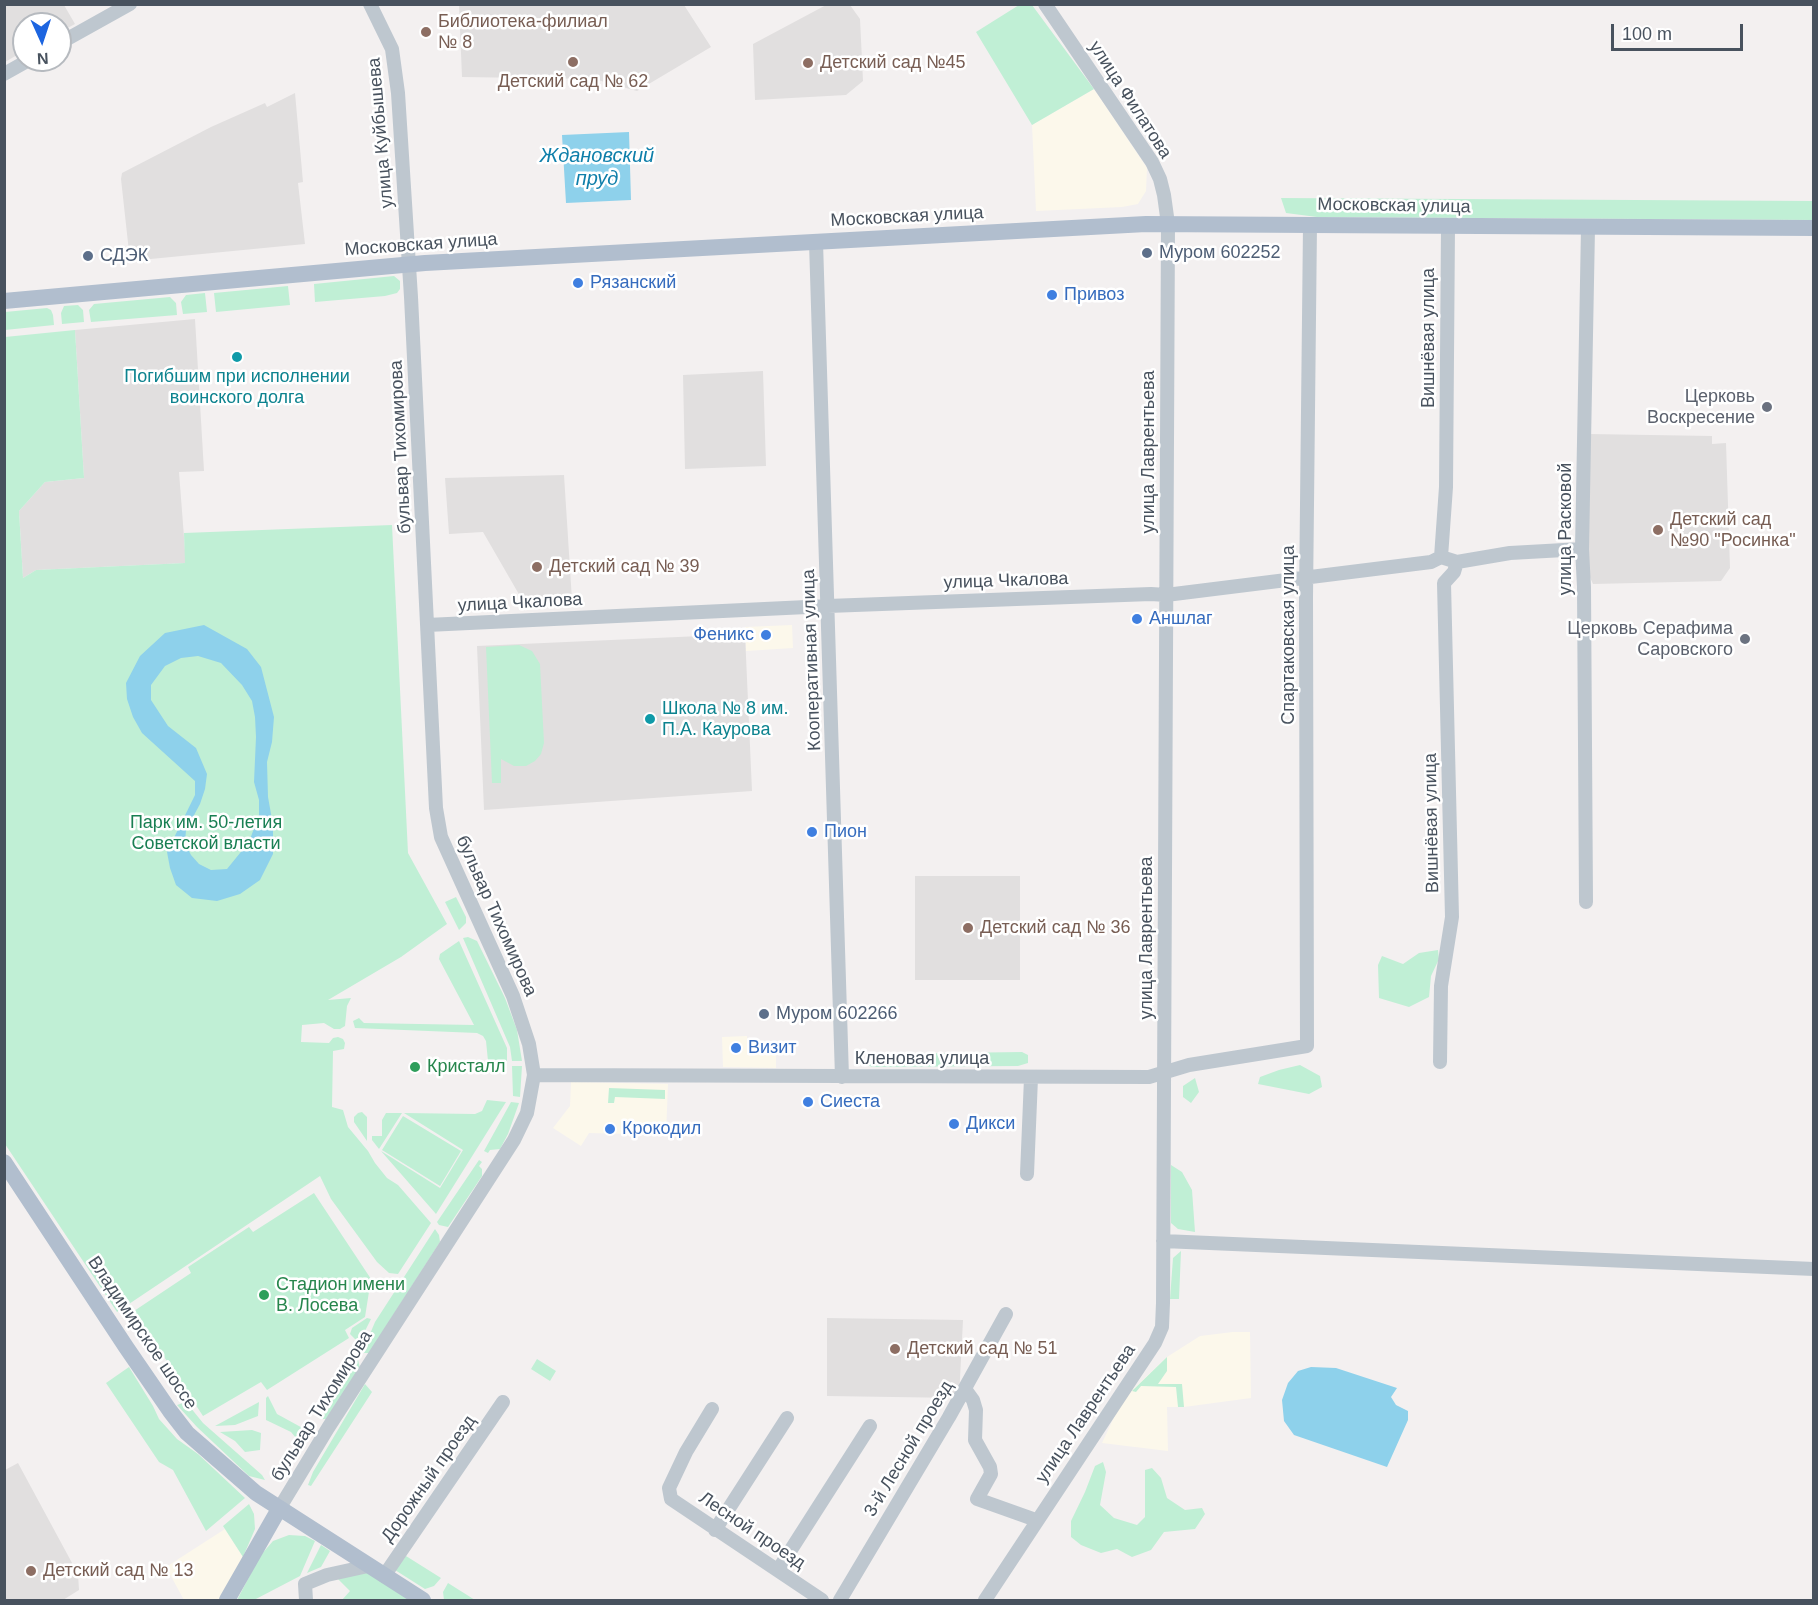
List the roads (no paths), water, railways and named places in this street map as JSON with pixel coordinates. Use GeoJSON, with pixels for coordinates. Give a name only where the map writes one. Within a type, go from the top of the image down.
{"type":"FeatureCollection","features":[{"type":"Feature","properties":{"kind":"main road","name":"Московская улица"},"geometry":{"type":"LineString","coordinates":[[4,301],[409,264],[1168,224],[1814,228]]}},
{"type":"Feature","properties":{"kind":"main road","name":"Владимирское шоссе"},"geometry":{"type":"LineString","coordinates":[[4,1162],[170,1411],[188,1433],[256,1493],[423,1600]]}},
{"type":"Feature","properties":{"kind":"main road"},"geometry":{"type":"LineString","coordinates":[[227,1600],[279,1509]]}},
{"type":"Feature","properties":{"kind":"street"},"geometry":{"type":"LineString","coordinates":[[72,36],[130,4]]}},
{"type":"Feature","properties":{"kind":"street","name":"улица Куйбышева"},"geometry":{"type":"LineString","coordinates":[[370,4],[392,49],[395,68],[409,264]]}},
{"type":"Feature","properties":{"kind":"street","name":"улица Филатова"},"geometry":{"type":"LineString","coordinates":[[1045,4],[1152,162],[1164,195],[1168,224]]}},
{"type":"Feature","properties":{"kind":"street","name":"улица Лаврентьева"},"geometry":{"type":"LineString","coordinates":[[985,1600],[1155,1343],[1161,1327],[1168,224]]}},
{"type":"Feature","properties":{"kind":"street","name":"Спартаковская улица"},"geometry":{"type":"LineString","coordinates":[[1307,1046],[1310,225]]}},
{"type":"Feature","properties":{"kind":"street","name":"Вишнёвая улица"},"geometry":{"type":"LineString","coordinates":[[1436,560],[1446,487],[1448,226]]}},
{"type":"Feature","properties":{"kind":"street","name":"улица Расковой"},"geometry":{"type":"LineString","coordinates":[[1586,902],[1582,549],[1588,228]]}},
{"type":"Feature","properties":{"kind":"street","name":"Кооперативная улица"},"geometry":{"type":"LineString","coordinates":[[816,242],[842,1077]]}},
{"type":"Feature","properties":{"kind":"street","name":"бульвар Тихомирова"},"geometry":{"type":"LineString","coordinates":[[279,1509],[328,1428],[514,1140],[527,1113],[534,1076],[529,1044],[513,996],[441,837],[436,808],[409,264]]}},
{"type":"Feature","properties":{"kind":"street","name":"улица Чкалова"},"geometry":{"type":"LineString","coordinates":[[427,625],[828,606],[1166,595],[1436,560],[1457,562],[1510,553],[1582,549]]}},
{"type":"Feature","properties":{"kind":"street"},"geometry":{"type":"LineString","coordinates":[[1436,560],[1434,573],[1444,583],[1454,572],[1457,562]]}},
{"type":"Feature","properties":{"kind":"street","name":"Вишнёвая улица"},"geometry":{"type":"LineString","coordinates":[[1440,1062],[1440,986],[1452,917],[1444,583]]}},
{"type":"Feature","properties":{"kind":"street","name":"Кленовая улица"},"geometry":{"type":"LineString","coordinates":[[534,1076],[1149,1077],[1190,1065],[1307,1046]]}},
{"type":"Feature","properties":{"kind":"street"},"geometry":{"type":"LineString","coordinates":[[1028,1174],[1031,1078]]}},
{"type":"Feature","properties":{"kind":"street"},"geometry":{"type":"LineString","coordinates":[[1163,1241],[1814,1269]]}},
{"type":"Feature","properties":{"kind":"street","name":"3-й Лесной проезд"},"geometry":{"type":"LineString","coordinates":[[840,1600],[965,1389],[1006,1314]]}},
{"type":"Feature","properties":{"kind":"street"},"geometry":{"type":"LineString","coordinates":[[965,1389],[973,1400],[976,1410],[975,1440],[990,1467],[991,1474],[977,1499],[1036,1520]]}},
{"type":"Feature","properties":{"kind":"street","name":"Дорожный проезд"},"geometry":{"type":"LineString","coordinates":[[384,1576],[503,1402]]}},
{"type":"Feature","properties":{"kind":"street","name":"Лесной проезд"},"geometry":{"type":"LineString","coordinates":[[712,1409],[669,1488],[671,1498],[715,1530],[822,1600]]}},
{"type":"Feature","properties":{"kind":"street"},"geometry":{"type":"LineString","coordinates":[[715,1530],[787,1418]]}},
{"type":"Feature","properties":{"kind":"street"},"geometry":{"type":"LineString","coordinates":[[778,1570],[870,1426]]}},
{"type":"Feature","properties":{"kind":"street"},"geometry":{"type":"LineString","coordinates":[[306,1600],[305,1584],[327,1575],[368,1566]]}},
{"type":"Feature","properties":{"kind":"water","name":"Ждановский пруд"},"geometry":{"type":"Polygon","coordinates":[[[629,132],[631,200],[566,203],[562,135],[629,132]]]}},
{"type":"Feature","properties":{"kind":"water"},"geometry":{"type":"Polygon","coordinates":[[[204,625],[247,649],[261,667],[274,717],[272,742],[267,762],[268,797],[273,825],[273,854],[260,880],[240,894],[217,901],[192,898],[176,885],[167,852],[195,795],[195,781],[142,733],[127,699],[126,683],[140,656],[165,633],[204,625]],[[198,656],[181,658],[165,666],[151,685],[151,700],[168,726],[196,748],[207,774],[200,804],[186,830],[185,843],[199,864],[211,870],[227,869],[249,842],[259,815],[259,800],[254,782],[256,737],[252,701],[242,685],[221,663],[198,656]]]}},
{"type":"Feature","properties":{"kind":"water"},"geometry":{"type":"Polygon","coordinates":[[[1311,1367],[1336,1368],[1397,1388],[1391,1397],[1396,1405],[1408,1411],[1408,1420],[1387,1467],[1294,1435],[1284,1421],[1282,1400],[1288,1383],[1298,1371],[1311,1367]]]}},
{"type":"Feature","properties":{"kind":"place","name":"Библиотека-филиал № 8"},"geometry":{"type":"Point","coordinates":[426,32]}},
{"type":"Feature","properties":{"kind":"place","name":"Детский сад № 62"},"geometry":{"type":"Point","coordinates":[573,62]}},
{"type":"Feature","properties":{"kind":"place","name":"Детский сад №45"},"geometry":{"type":"Point","coordinates":[808,63]}},
{"type":"Feature","properties":{"kind":"place","name":"Муром 602252"},"geometry":{"type":"Point","coordinates":[1147,253]}},
{"type":"Feature","properties":{"kind":"place","name":"СДЭК"},"geometry":{"type":"Point","coordinates":[88,256]}},
{"type":"Feature","properties":{"kind":"place","name":"Рязанский"},"geometry":{"type":"Point","coordinates":[578,283]}},
{"type":"Feature","properties":{"kind":"place","name":"Привоз"},"geometry":{"type":"Point","coordinates":[1052,295]}},
{"type":"Feature","properties":{"kind":"place","name":"Погибшим при исполнении воинского долга"},"geometry":{"type":"Point","coordinates":[237,357]}},
{"type":"Feature","properties":{"kind":"place","name":"Церковь Воскресение"},"geometry":{"type":"Point","coordinates":[1767,407]}},
{"type":"Feature","properties":{"kind":"place","name":"Детский сад №90 \"Росинка\""},"geometry":{"type":"Point","coordinates":[1658,530]}},
{"type":"Feature","properties":{"kind":"place","name":"Детский сад № 39"},"geometry":{"type":"Point","coordinates":[537,567]}},
{"type":"Feature","properties":{"kind":"place","name":"Аншлаг"},"geometry":{"type":"Point","coordinates":[1137,619]}},
{"type":"Feature","properties":{"kind":"place","name":"Феникс"},"geometry":{"type":"Point","coordinates":[766,635]}},
{"type":"Feature","properties":{"kind":"place","name":"Церковь Серафима Саровского"},"geometry":{"type":"Point","coordinates":[1745,639]}},
{"type":"Feature","properties":{"kind":"place","name":"Школа № 8 им. П.А. Каурова"},"geometry":{"type":"Point","coordinates":[650,719]}},
{"type":"Feature","properties":{"kind":"place","name":"Пион"},"geometry":{"type":"Point","coordinates":[812,832]}},
{"type":"Feature","properties":{"kind":"place","name":"Детский сад № 36"},"geometry":{"type":"Point","coordinates":[968,928]}},
{"type":"Feature","properties":{"kind":"place","name":"Муром 602266"},"geometry":{"type":"Point","coordinates":[764,1014]}},
{"type":"Feature","properties":{"kind":"place","name":"Визит"},"geometry":{"type":"Point","coordinates":[736,1048]}},
{"type":"Feature","properties":{"kind":"place","name":"Кристалл"},"geometry":{"type":"Point","coordinates":[415,1067]}},
{"type":"Feature","properties":{"kind":"place","name":"Сиеста"},"geometry":{"type":"Point","coordinates":[808,1102]}},
{"type":"Feature","properties":{"kind":"place","name":"Дикси"},"geometry":{"type":"Point","coordinates":[954,1124]}},
{"type":"Feature","properties":{"kind":"place","name":"Крокодил"},"geometry":{"type":"Point","coordinates":[610,1129]}},
{"type":"Feature","properties":{"kind":"place","name":"Стадион имени В. Лосева"},"geometry":{"type":"Point","coordinates":[264,1295]}},
{"type":"Feature","properties":{"kind":"place","name":"Детский сад № 51"},"geometry":{"type":"Point","coordinates":[895,1349]}},
{"type":"Feature","properties":{"kind":"place","name":"Детский сад № 13"},"geometry":{"type":"Point","coordinates":[31,1571]}},
{"type":"Feature","properties":{"kind":"park label","name":"Парк им. 50-летия Советской власти"},"geometry":{"type":"Point","coordinates":[206,833]}}]}
